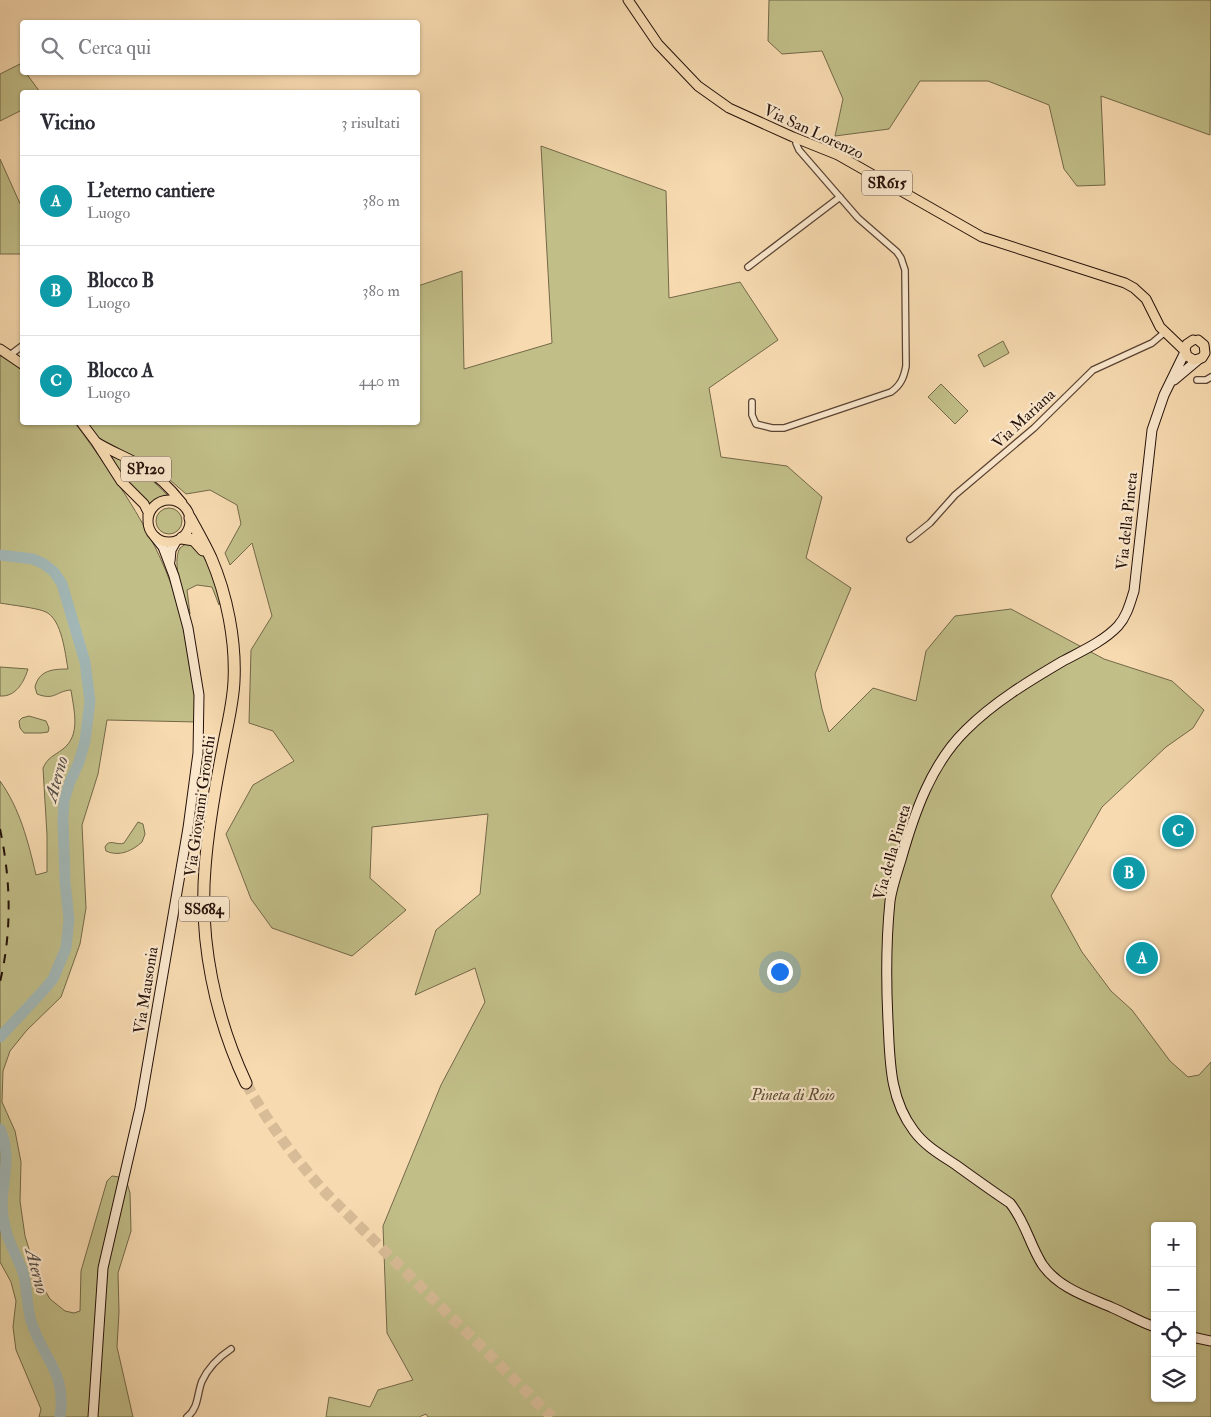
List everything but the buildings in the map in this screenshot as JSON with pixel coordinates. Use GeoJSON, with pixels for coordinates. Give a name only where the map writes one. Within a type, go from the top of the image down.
{"type":"FeatureCollection","features":[{"type":"Feature","properties":{"kind":"highway","name":"Via Giovanni Gronchi"},"geometry":{"type":"LineString","coordinates":[[188,514],[208,552],[222,589],[231,637],[234,682],[210,824],[204,870],[204,904],[208,951],[217,999],[230,1043],[246,1082]]}},
{"type":"Feature","properties":{"kind":"highway","name":"Via Giovanni Gronchi"},"geometry":{"type":"LineString","coordinates":[[179,540],[194,540],[210,562],[222,589]]}},
{"type":"Feature","properties":{"kind":"main road","name":"Via San Lorenzo"},"geometry":{"type":"LineString","coordinates":[[628,0],[658,44],[698,86],[729,108],[838,156],[982,237],[1125,283],[1146,299],[1157,322],[1185,351]]}},
{"type":"Feature","properties":{"kind":"main road"},"geometry":{"type":"LineString","coordinates":[[1166,333],[1181,340],[1211,339]]}},
{"type":"Feature","properties":{"kind":"main road"},"geometry":{"type":"LineString","coordinates":[[1185,351],[1186,345],[1196,340]]}},
{"type":"Feature","properties":{"kind":"main road"},"geometry":{"type":"LineString","coordinates":[[1196,340],[1204,345],[1205,354]]}},
{"type":"Feature","properties":{"kind":"main road"},"geometry":{"type":"LineString","coordinates":[[0,349],[20,362]]}},
{"type":"Feature","properties":{"kind":"main road","name":"SR615"},"geometry":{"type":"LineString","coordinates":[[1185,351],[1190,358],[1205,354]]}},
{"type":"Feature","properties":{"kind":"main road","name":"Via della Pineta"},"geometry":{"type":"LineString","coordinates":[[1151,1325],[1076,1292],[1054,1277],[1039,1258],[1020,1216],[1010,1203],[926,1145],[914,1131],[902,1110],[891,1074],[886,972],[893,886],[907,838],[923,795],[948,750],[965,730],[987,711],[1040,675],[1108,636],[1127,614],[1134,591],[1150,438],[1159,407],[1185,351]]}},
{"type":"Feature","properties":{"kind":"main road","name":"Via della Pineta"},"geometry":{"type":"LineString","coordinates":[[1167,388],[1176,377],[1205,354]]}},
{"type":"Feature","properties":{"kind":"main road","name":"SP120"},"geometry":{"type":"LineString","coordinates":[[83,425],[121,481],[144,504],[148,512],[148,519]]}},
{"type":"Feature","properties":{"kind":"main road","name":"SP120"},"geometry":{"type":"LineString","coordinates":[[96,442],[143,466],[152,473],[168,487],[188,514]]}},
{"type":"Feature","properties":{"kind":"main road"},"geometry":{"type":"LineString","coordinates":[[164,501],[176,502],[188,514],[188,529],[179,540],[165,542],[155,537],[150,529],[148,519],[153,508],[164,501]]}},
{"type":"Feature","properties":{"kind":"main road","name":"Via Mausonia"},"geometry":{"type":"LineString","coordinates":[[94,1417],[104,1258],[131,1154],[140,1108],[187,835],[198,753],[200,711],[197,678],[188,628],[171,569],[161,544],[155,537]]}},
{"type":"Feature","properties":{"kind":"main road","name":"Via Mausonia"},"geometry":{"type":"LineString","coordinates":[[171,569],[170,554],[179,540]]}},
{"type":"Feature","properties":{"kind":"main road"},"geometry":{"type":"LineString","coordinates":[[1196,1338],[1211,1341]]}},
{"type":"Feature","properties":{"kind":"street"},"geometry":{"type":"LineString","coordinates":[[752,402],[752,415],[756,424],[777,429],[883,395],[897,387],[902,381],[906,366],[904,264],[892,246],[862,221],[840,198],[799,150],[796,143],[797,139]]}},
{"type":"Feature","properties":{"kind":"street"},"geometry":{"type":"LineString","coordinates":[[748,267],[840,198]]}},
{"type":"Feature","properties":{"kind":"street","name":"Via Mariana"},"geometry":{"type":"LineString","coordinates":[[910,539],[930,523],[955,495],[1034,428],[1093,370],[1152,343],[1166,333]]}},
{"type":"Feature","properties":{"kind":"street"},"geometry":{"type":"LineString","coordinates":[[10,355],[20,348]]}},
{"type":"Feature","properties":{"kind":"street"},"geometry":{"type":"LineString","coordinates":[[1197,380],[1206,380],[1211,377]]}},
{"type":"Feature","properties":{"kind":"street"},"geometry":{"type":"LineString","coordinates":[[187,1417],[194,1409],[205,1375],[215,1362],[231,1349]]}},
{"type":"Feature","properties":{"kind":"green space"},"geometry":{"type":"Polygon","coordinates":[[[769,0],[1211,0],[1210,135],[1101,96],[1105,185],[1077,186],[1064,169],[1049,105],[988,81],[920,81],[889,129],[835,136],[843,99],[822,51],[782,54],[768,41],[769,0]]]}},
{"type":"Feature","properties":{"kind":"green space"},"geometry":{"type":"Polygon","coordinates":[[[20,64],[20,75],[27,75],[39,90],[20,90],[20,111],[0,121],[0,74],[20,64]]]}},
{"type":"Feature","properties":{"kind":"green space","name":"Pineta di Roio"},"geometry":{"type":"Polygon","coordinates":[[[541,146],[666,191],[669,298],[740,282],[778,340],[709,388],[721,457],[787,466],[822,497],[806,558],[851,588],[815,674],[829,732],[873,688],[916,701],[926,651],[955,616],[1011,609],[1104,659],[1172,681],[1204,710],[1193,728],[1166,747],[1102,807],[1051,896],[1082,952],[1111,991],[1132,1010],[1170,1061],[1188,1077],[1199,1075],[1211,1062],[1211,1417],[428,1417],[426,1414],[419,1417],[326,1417],[329,1397],[370,1407],[378,1390],[413,1380],[387,1333],[383,1226],[441,1085],[485,1002],[475,968],[415,995],[436,930],[480,894],[488,814],[372,827],[370,878],[406,910],[352,956],[272,928],[251,899],[226,834],[253,785],[294,761],[273,731],[249,723],[251,650],[272,616],[252,543],[230,565],[225,553],[241,524],[237,505],[210,490],[186,494],[154,466],[98,439],[88,425],[420,425],[420,285],[462,271],[464,369],[552,343],[541,146]]]}},
{"type":"Feature","properties":{"kind":"green space"},"geometry":{"type":"Polygon","coordinates":[[[0,159],[20,204],[20,254],[0,254],[0,159]]]}},
{"type":"Feature","properties":{"kind":"green space"},"geometry":{"type":"Polygon","coordinates":[[[1003,341],[1009,353],[984,367],[978,355],[1003,341]]]}},
{"type":"Feature","properties":{"kind":"green space"},"geometry":{"type":"Polygon","coordinates":[[[0,354],[20,369],[20,425],[76,425],[136,512],[161,559],[171,584],[183,623],[193,679],[197,722],[107,720],[98,774],[82,825],[86,908],[80,944],[61,997],[27,1030],[10,1051],[3,1071],[2,1102],[15,1131],[21,1162],[20,1201],[25,1236],[38,1278],[50,1299],[65,1311],[74,1313],[80,1311],[81,1271],[107,1181],[112,1176],[119,1177],[127,1183],[130,1193],[131,1231],[118,1273],[119,1312],[117,1347],[133,1417],[39,1417],[41,1409],[16,1350],[13,1327],[16,1301],[11,1282],[0,1262],[0,781],[18,814],[36,875],[47,872],[43,768],[49,759],[69,743],[74,730],[75,714],[71,690],[52,696],[43,696],[37,694],[35,687],[43,674],[57,669],[68,669],[62,637],[56,622],[46,612],[0,603],[0,354]]]}},
{"type":"Feature","properties":{"kind":"green space"},"geometry":{"type":"Polygon","coordinates":[[[941,384],[968,411],[955,424],[928,397],[941,384]]]}},
{"type":"Feature","properties":{"kind":"green space"},"geometry":{"type":"Polygon","coordinates":[[[102,448],[138,470],[154,482],[170,498],[161,499],[151,507],[125,483],[102,448]]]}},
{"type":"Feature","properties":{"kind":"green space"},"geometry":{"type":"Polygon","coordinates":[[[169,508],[178,512],[182,521],[178,530],[169,534],[160,530],[156,521],[160,512],[169,508]]]}},
{"type":"Feature","properties":{"kind":"green space"},"geometry":{"type":"Polygon","coordinates":[[[187,543],[201,551],[204,555],[219,593],[219,605],[212,587],[197,585],[187,590],[190,614],[179,581],[177,563],[180,548],[187,543]]]}},
{"type":"Feature","properties":{"kind":"green space"},"geometry":{"type":"Polygon","coordinates":[[[0,667],[28,669],[18,688],[6,696],[0,696],[0,667]]]}},
{"type":"Feature","properties":{"kind":"green space"},"geometry":{"type":"Polygon","coordinates":[[[29,716],[46,721],[49,728],[48,732],[24,733],[20,728],[19,721],[29,716]]]}},
{"type":"Feature","properties":{"kind":"green space"},"geometry":{"type":"Polygon","coordinates":[[[138,822],[143,824],[145,834],[142,842],[125,852],[111,853],[106,851],[105,847],[109,843],[124,843],[138,822]]]}},
{"type":"Feature","properties":{"kind":"waterway","name":"Aterno"},"geometry":{"type":"LineString","coordinates":[[0,555],[33,559],[44,564],[54,572],[62,584],[85,662],[90,701],[85,741],[64,801],[65,882],[69,919],[66,948],[53,979],[0,1037]]}},
{"type":"Feature","properties":{"kind":"waterway","name":"Aterno"},"geometry":{"type":"LineString","coordinates":[[0,1129],[6,1153],[2,1203],[4,1224],[24,1276],[31,1321],[57,1377],[61,1401],[60,1417]]}},
{"type":"Feature","properties":{"kind":"tunnel"},"geometry":{"type":"LineString","coordinates":[[246,1083],[263,1112],[283,1140],[326,1193],[552,1417]]}},
{"type":"Feature","properties":{"kind":"railway"},"geometry":{"type":"LineString","coordinates":[[0,829],[4,848],[9,906],[7,944],[0,982]]}},
{"type":"Feature","properties":{"kind":"place","name":"Blocco A"},"geometry":{"type":"Point","coordinates":[1178,831]}},
{"type":"Feature","properties":{"kind":"place","name":"Blocco B"},"geometry":{"type":"Point","coordinates":[1129,873]}},
{"type":"Feature","properties":{"kind":"place","name":"L'eterno cantiere"},"geometry":{"type":"Point","coordinates":[1142,958]}}]}
